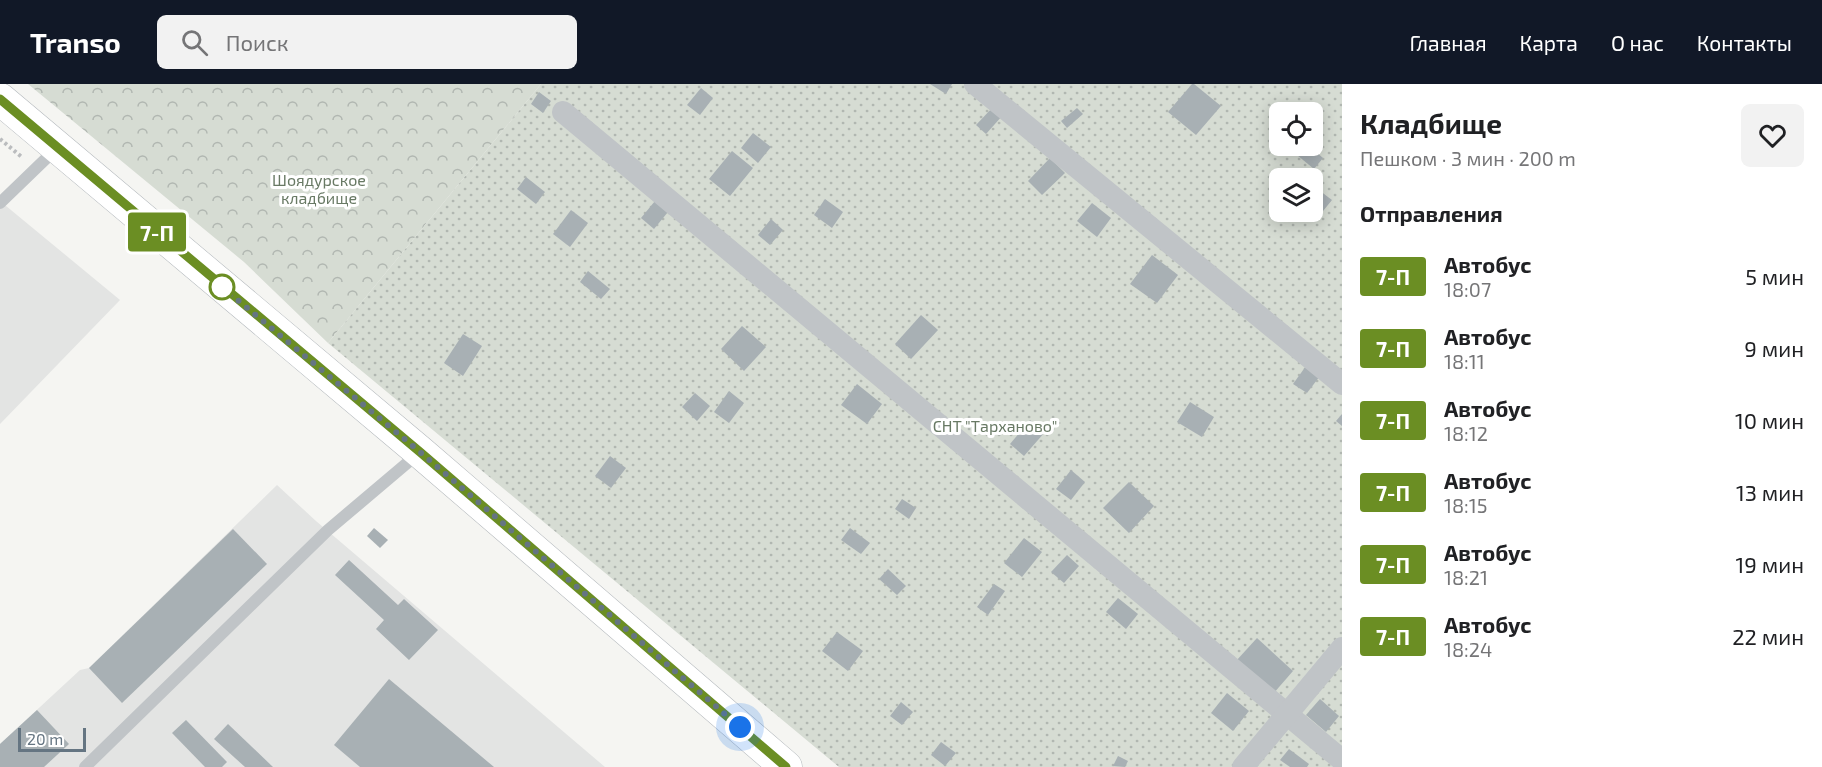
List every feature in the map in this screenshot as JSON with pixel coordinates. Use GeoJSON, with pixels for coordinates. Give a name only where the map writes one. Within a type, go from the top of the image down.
{"type":"FeatureCollection","features":[{"type":"Feature","properties":{"kind":"main road"},"geometry":{"type":"LineString","coordinates":[[0,99],[47,159],[420,452],[776,764]]}},
{"type":"Feature","properties":{"kind":"street"},"geometry":{"type":"LineString","coordinates":[[975,84],[1342,384]]}},
{"type":"Feature","properties":{"kind":"street"},"geometry":{"type":"LineString","coordinates":[[563,112],[1342,760]]}},
{"type":"Feature","properties":{"kind":"street"},"geometry":{"type":"LineString","coordinates":[[1243,767],[1342,648]]}},
{"type":"Feature","properties":{"kind":"lane"},"geometry":{"type":"LineString","coordinates":[[0,203],[47,159]]}},
{"type":"Feature","properties":{"kind":"lane"},"geometry":{"type":"LineString","coordinates":[[85,767],[328,530],[420,452]]}},
{"type":"Feature","properties":{"kind":"path"},"geometry":{"type":"LineString","coordinates":[[0,139],[47,159]]}},
{"type":"Feature","properties":{"kind":"shaded area"},"geometry":{"type":"Polygon","coordinates":[[[0,201],[120,300],[0,424],[0,201]]]}},
{"type":"Feature","properties":{"kind":"shaded area"},"geometry":{"type":"Polygon","coordinates":[[[277,485],[316,521],[605,767],[0,767],[0,744],[80,670],[89,668],[277,485]]]}},
{"type":"Feature","properties":{"kind":"green space","name":"Шоядурское кладбище"},"geometry":{"type":"Polygon","coordinates":[[[28,84],[541,84],[328,343],[244,262],[28,84]]]}},
{"type":"Feature","properties":{"kind":"green space","name":"СНТ \"Тарханово\""},"geometry":{"type":"Polygon","coordinates":[[[541,84],[1342,84],[1342,767],[839,767],[328,343],[541,84]]]}},
{"type":"Feature","properties":{"kind":"building"},"geometry":{"type":"Polygon","coordinates":[[[930,84],[952,84],[946,94],[930,84]]]}},
{"type":"Feature","properties":{"kind":"building"},"geometry":{"type":"Polygon","coordinates":[[[1192,84],[1221,106],[1196,135],[1168,112],[1192,84]]]}},
{"type":"Feature","properties":{"kind":"building"},"geometry":{"type":"Polygon","coordinates":[[[701,88],[713,98],[700,115],[687,105],[701,88]]]}},
{"type":"Feature","properties":{"kind":"building"},"geometry":{"type":"Polygon","coordinates":[[[539,92],[551,101],[543,113],[531,104],[539,92]]]}},
{"type":"Feature","properties":{"kind":"building"},"geometry":{"type":"Polygon","coordinates":[[[993,107],[1003,115],[986,134],[976,125],[993,107]]]}},
{"type":"Feature","properties":{"kind":"building"},"geometry":{"type":"Polygon","coordinates":[[[1077,108],[1083,114],[1067,128],[1061,121],[1077,108]]]}},
{"type":"Feature","properties":{"kind":"building"},"geometry":{"type":"Polygon","coordinates":[[[753,133],[771,147],[758,163],[741,148],[753,133]]]}},
{"type":"Feature","properties":{"kind":"building"},"geometry":{"type":"Polygon","coordinates":[[[732,151],[753,168],[730,196],[709,179],[732,151]]]}},
{"type":"Feature","properties":{"kind":"building"},"geometry":{"type":"Polygon","coordinates":[[[1298,156],[1321,156],[1323,158],[1313,168],[1298,156]]]}},
{"type":"Feature","properties":{"kind":"building"},"geometry":{"type":"Polygon","coordinates":[[[1050,158],[1065,173],[1042,195],[1028,181],[1050,158]]]}},
{"type":"Feature","properties":{"kind":"building"},"geometry":{"type":"Polygon","coordinates":[[[526,177],[545,192],[536,204],[517,189],[526,177]]]}},
{"type":"Feature","properties":{"kind":"building"},"geometry":{"type":"Polygon","coordinates":[[[1323,193],[1332,200],[1323,211],[1323,193]]]}},
{"type":"Feature","properties":{"kind":"building"},"geometry":{"type":"Polygon","coordinates":[[[825,199],[843,212],[832,228],[814,215],[825,199]]]}},
{"type":"Feature","properties":{"kind":"building"},"geometry":{"type":"Polygon","coordinates":[[[655,201],[668,212],[654,229],[641,218],[655,201]]]}},
{"type":"Feature","properties":{"kind":"building"},"geometry":{"type":"Polygon","coordinates":[[[1092,203],[1111,218],[1097,237],[1077,221],[1092,203]]]}},
{"type":"Feature","properties":{"kind":"building"},"geometry":{"type":"Polygon","coordinates":[[[571,210],[588,223],[570,247],[553,234],[571,210]]]}},
{"type":"Feature","properties":{"kind":"building"},"geometry":{"type":"Polygon","coordinates":[[[771,219],[783,230],[770,245],[758,235],[771,219]]]}},
{"type":"Feature","properties":{"kind":"building"},"geometry":{"type":"Polygon","coordinates":[[[1152,255],[1178,275],[1157,303],[1130,284],[1152,255]]]}},
{"type":"Feature","properties":{"kind":"building"},"geometry":{"type":"Polygon","coordinates":[[[588,271],[610,289],[601,299],[580,282],[588,271]]]}},
{"type":"Feature","properties":{"kind":"building"},"geometry":{"type":"Polygon","coordinates":[[[921,315],[938,330],[911,359],[895,344],[921,315]]]}},
{"type":"Feature","properties":{"kind":"building"},"geometry":{"type":"Polygon","coordinates":[[[742,326],[766,347],[744,371],[721,349],[742,326]]]}},
{"type":"Feature","properties":{"kind":"building"},"geometry":{"type":"Polygon","coordinates":[[[463,334],[482,346],[463,376],[444,363],[463,334]]]}},
{"type":"Feature","properties":{"kind":"building"},"geometry":{"type":"Polygon","coordinates":[[[1306,366],[1320,376],[1307,393],[1293,384],[1306,366]]]}},
{"type":"Feature","properties":{"kind":"building"},"geometry":{"type":"Polygon","coordinates":[[[857,384],[882,404],[867,424],[841,405],[857,384]]]}},
{"type":"Feature","properties":{"kind":"building"},"geometry":{"type":"Polygon","coordinates":[[[729,391],[744,403],[729,423],[714,412],[729,391]]]}},
{"type":"Feature","properties":{"kind":"building"},"geometry":{"type":"Polygon","coordinates":[[[695,393],[710,406],[697,421],[682,407],[695,393]]]}},
{"type":"Feature","properties":{"kind":"building"},"geometry":{"type":"Polygon","coordinates":[[[1190,402],[1214,417],[1202,437],[1177,422],[1190,402]]]}},
{"type":"Feature","properties":{"kind":"building"},"geometry":{"type":"Polygon","coordinates":[[[1342,414],[1342,426],[1336,421],[1342,414]]]}},
{"type":"Feature","properties":{"kind":"building"},"geometry":{"type":"Polygon","coordinates":[[[1030,420],[1045,432],[1024,456],[1010,444],[1030,420]]]}},
{"type":"Feature","properties":{"kind":"building"},"geometry":{"type":"Polygon","coordinates":[[[610,456],[626,468],[611,488],[595,476],[610,456]]]}},
{"type":"Feature","properties":{"kind":"building"},"geometry":{"type":"Polygon","coordinates":[[[1071,470],[1085,482],[1071,500],[1056,489],[1071,470]]]}},
{"type":"Feature","properties":{"kind":"building"},"geometry":{"type":"Polygon","coordinates":[[[1129,482],[1154,506],[1129,533],[1103,508],[1129,482]]]}},
{"type":"Feature","properties":{"kind":"building"},"geometry":{"type":"Polygon","coordinates":[[[902,499],[916,508],[909,519],[895,509],[902,499]]]}},
{"type":"Feature","properties":{"kind":"building"},"geometry":{"type":"Polygon","coordinates":[[[374,528],[388,540],[380,548],[367,536],[374,528]]]}},
{"type":"Feature","properties":{"kind":"building"},"geometry":{"type":"Polygon","coordinates":[[[850,528],[870,543],[861,554],[841,540],[850,528]]]}},
{"type":"Feature","properties":{"kind":"building"},"geometry":{"type":"Polygon","coordinates":[[[233,529],[267,564],[122,703],[89,668],[233,529]]]}},
{"type":"Feature","properties":{"kind":"building"},"geometry":{"type":"Polygon","coordinates":[[[1024,538],[1042,552],[1022,577],[1004,563],[1024,538]]]}},
{"type":"Feature","properties":{"kind":"building"},"geometry":{"type":"Polygon","coordinates":[[[1067,555],[1079,566],[1064,583],[1051,572],[1067,555]]]}},
{"type":"Feature","properties":{"kind":"building"},"geometry":{"type":"Polygon","coordinates":[[[349,560],[398,605],[404,599],[438,630],[409,660],[376,629],[384,620],[335,575],[349,560]]]}},
{"type":"Feature","properties":{"kind":"building"},"geometry":{"type":"Polygon","coordinates":[[[888,569],[906,586],[897,595],[879,579],[888,569]]]}},
{"type":"Feature","properties":{"kind":"building"},"geometry":{"type":"Polygon","coordinates":[[[994,584],[1005,591],[988,615],[977,607],[994,584]]]}},
{"type":"Feature","properties":{"kind":"building"},"geometry":{"type":"Polygon","coordinates":[[[1118,598],[1138,614],[1126,629],[1106,612],[1118,598]]]}},
{"type":"Feature","properties":{"kind":"building"},"geometry":{"type":"Polygon","coordinates":[[[837,632],[863,651],[848,671],[822,651],[837,632]]]}},
{"type":"Feature","properties":{"kind":"building"},"geometry":{"type":"Polygon","coordinates":[[[1257,638],[1293,671],[1273,694],[1236,661],[1257,638]]]}},
{"type":"Feature","properties":{"kind":"building"},"geometry":{"type":"Polygon","coordinates":[[[389,679],[494,767],[360,767],[334,745],[389,679]]]}},
{"type":"Feature","properties":{"kind":"building"},"geometry":{"type":"Polygon","coordinates":[[[1227,693],[1249,711],[1233,731],[1211,713],[1227,693]]]}},
{"type":"Feature","properties":{"kind":"building"},"geometry":{"type":"Polygon","coordinates":[[[1320,699],[1339,716],[1326,732],[1306,715],[1320,699]]]}},
{"type":"Feature","properties":{"kind":"building"},"geometry":{"type":"Polygon","coordinates":[[[901,702],[913,712],[902,725],[890,716],[901,702]]]}},
{"type":"Feature","properties":{"kind":"building"},"geometry":{"type":"Polygon","coordinates":[[[37,710],[69,744],[44,767],[0,767],[0,744],[37,710]]]}},
{"type":"Feature","properties":{"kind":"building"},"geometry":{"type":"Polygon","coordinates":[[[186,720],[227,762],[222,767],[205,767],[172,733],[186,720]]]}},
{"type":"Feature","properties":{"kind":"building"},"geometry":{"type":"Polygon","coordinates":[[[228,724],[273,767],[245,767],[214,739],[228,724]]]}},
{"type":"Feature","properties":{"kind":"building"},"geometry":{"type":"Polygon","coordinates":[[[941,742],[956,753],[945,766],[931,755],[941,742]]]}},
{"type":"Feature","properties":{"kind":"building"},"geometry":{"type":"Polygon","coordinates":[[[1289,749],[1309,764],[1307,767],[1290,767],[1280,760],[1289,749]]]}},
{"type":"Feature","properties":{"kind":"building"},"geometry":{"type":"Polygon","coordinates":[[[1118,756],[1128,761],[1125,767],[1113,766],[1118,756]]]}},
{"type":"Feature","properties":{"kind":"bus line","name":"7-П"},"geometry":{"type":"LineString","coordinates":[[0,99],[420,452],[786,767]]}},
{"type":"Feature","properties":{"kind":"route"},"geometry":{"type":"LineString","coordinates":[[222,287],[420,452],[740,727]]}}]}
